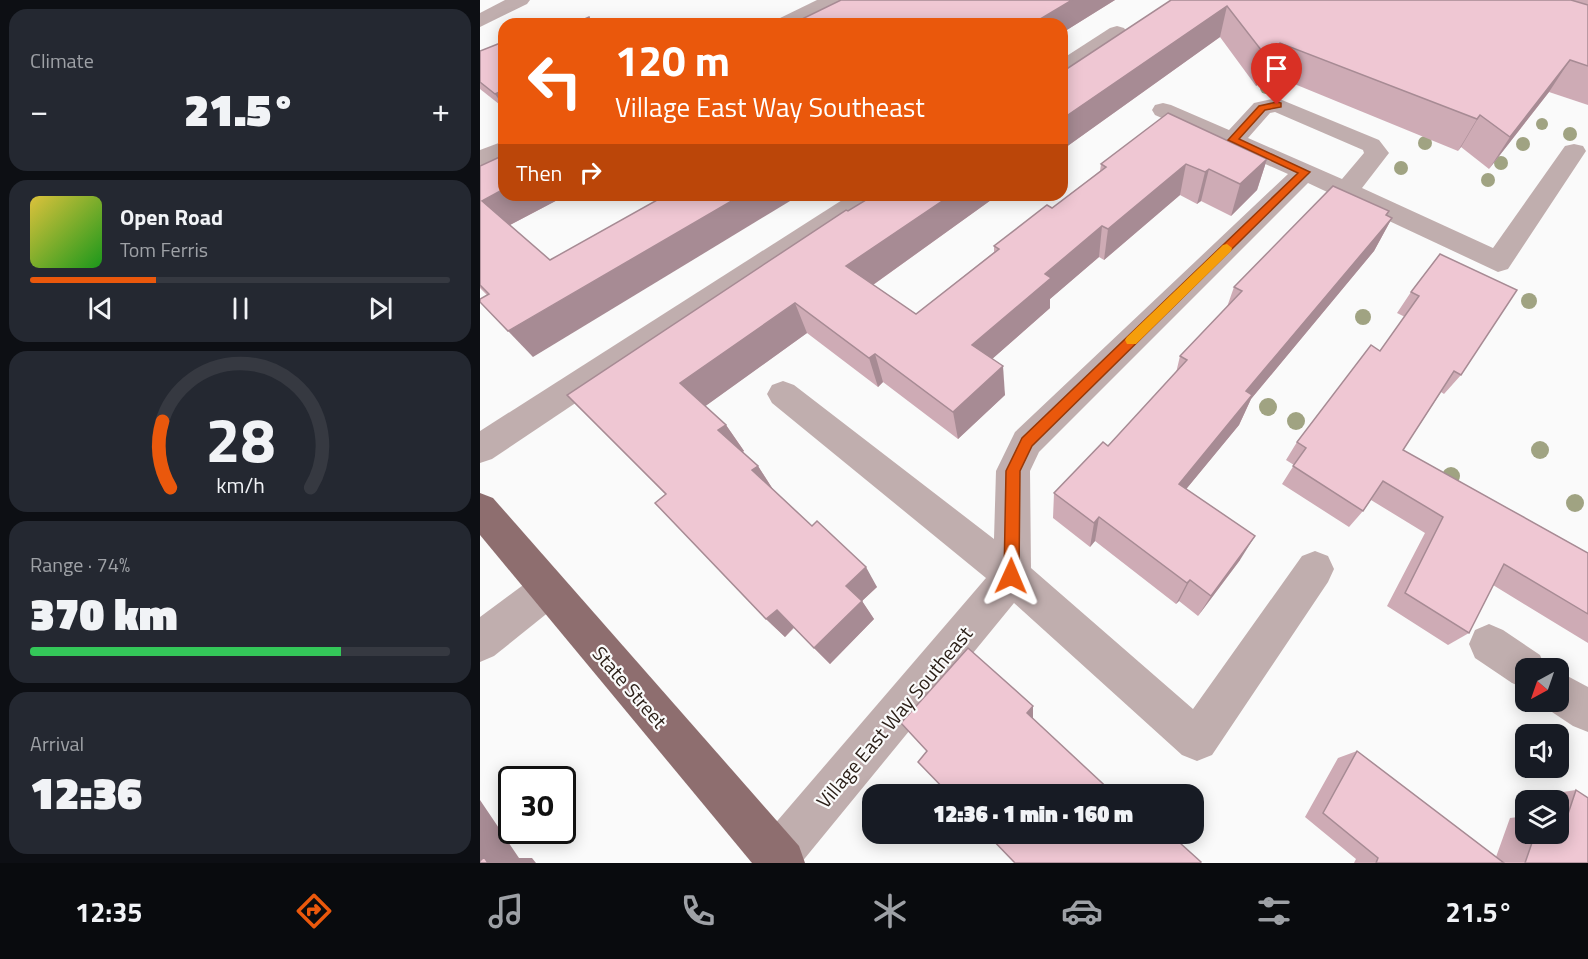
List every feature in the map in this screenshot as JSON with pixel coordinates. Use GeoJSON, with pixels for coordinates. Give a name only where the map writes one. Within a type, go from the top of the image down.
{"type":"FeatureCollection","features":[{"type":"Feature","properties":{"kind":"main road","name":"State Street"},"geometry":{"type":"LineString","coordinates":[[480,509],[779,860]]}},
{"type":"Feature","properties":{"kind":"street"},"geometry":{"type":"LineString","coordinates":[[480,21],[520,0]]}},
{"type":"Feature","properties":{"kind":"street"},"geometry":{"type":"LineString","coordinates":[[795,18],[832,0]]}},
{"type":"Feature","properties":{"kind":"street"},"geometry":{"type":"LineString","coordinates":[[1068,64],[1117,32]]}},
{"type":"Feature","properties":{"kind":"street"},"geometry":{"type":"LineString","coordinates":[[1233,140],[1262,108],[1277,105],[1371,145],[1377,153],[1346,191]]}},
{"type":"Feature","properties":{"kind":"street"},"geometry":{"type":"LineString","coordinates":[[1163,110],[1305,172],[1498,262],[1574,150]]}},
{"type":"Feature","properties":{"kind":"street"},"geometry":{"type":"LineString","coordinates":[[480,160],[498,151]]}},
{"type":"Feature","properties":{"kind":"street"},"geometry":{"type":"LineString","coordinates":[[1011,576],[1013,471],[1027,442],[1305,172]]}},
{"type":"Feature","properties":{"kind":"street"},"geometry":{"type":"LineString","coordinates":[[480,449],[859,201]]}},
{"type":"Feature","properties":{"kind":"street"},"geometry":{"type":"LineString","coordinates":[[783,394],[1011,576],[1197,740],[1315,569]]}},
{"type":"Feature","properties":{"kind":"street","name":"Village East Way Southeast"},"geometry":{"type":"LineString","coordinates":[[779,860],[1011,576]]}},
{"type":"Feature","properties":{"kind":"street"},"geometry":{"type":"LineString","coordinates":[[480,642],[547,590]]}},
{"type":"Feature","properties":{"kind":"street"},"geometry":{"type":"LineString","coordinates":[[1489,644],[1515,662]]}},
{"type":"Feature","properties":{"kind":"street"},"geometry":{"type":"LineString","coordinates":[[1569,698],[1588,711]]}},
{"type":"Feature","properties":{"kind":"building"},"geometry":{"type":"Polygon","coordinates":[[[841,0],[1072,0],[1042,18],[804,18],[841,0]]]}},
{"type":"Feature","properties":{"kind":"building"},"geometry":{"type":"Polygon","coordinates":[[[1171,0],[1571,0],[1588,5],[1588,66],[1570,60],[1510,137],[1480,115],[1477,119],[1280,43],[1265,55],[1227,6],[1068,115],[1068,68],[1171,0]]]}},
{"type":"Feature","properties":{"kind":"building"},"geometry":{"type":"Polygon","coordinates":[[[498,44],[498,93],[495,94],[480,82],[480,51],[498,44]]]}},
{"type":"Feature","properties":{"kind":"building"},"geometry":{"type":"Polygon","coordinates":[[[1168,113],[1267,159],[1240,184],[1209,169],[1205,172],[1186,164],[1108,229],[1102,226],[1045,274],[1051,278],[972,345],[1003,366],[953,412],[875,354],[869,358],[795,303],[680,383],[726,425],[718,430],[758,466],[752,470],[812,526],[817,521],[866,567],[846,586],[862,601],[814,648],[777,610],[766,619],[655,503],[666,494],[567,395],[846,210],[864,201],[942,201],[846,266],[916,314],[999,249],[994,246],[1047,205],[1052,208],[1061,201],[1068,201],[1068,196],[1106,167],[1101,164],[1168,113]]]}},
{"type":"Feature","properties":{"kind":"building"},"geometry":{"type":"Polygon","coordinates":[[[498,158],[498,192],[482,201],[550,260],[655,201],[732,201],[508,331],[480,302],[480,299],[489,294],[480,285],[480,166],[498,158]]]}},
{"type":"Feature","properties":{"kind":"building"},"geometry":{"type":"Polygon","coordinates":[[[1333,186],[1389,211],[1386,215],[1392,218],[1246,391],[1252,395],[1179,484],[1255,536],[1211,596],[1190,580],[1187,583],[1099,517],[1094,523],[1054,493],[1103,442],[1108,446],[1187,360],[1180,356],[1242,291],[1234,287],[1333,186]]]}},
{"type":"Feature","properties":{"kind":"building"},"geometry":{"type":"Polygon","coordinates":[[[1440,254],[1517,290],[1461,375],[1454,371],[1403,450],[1588,553],[1588,614],[1504,564],[1469,633],[1405,593],[1443,517],[1383,481],[1363,511],[1293,466],[1306,448],[1297,442],[1371,345],[1380,351],[1419,296],[1411,292],[1440,254]]]}},
{"type":"Feature","properties":{"kind":"building"},"geometry":{"type":"Polygon","coordinates":[[[968,648],[1033,706],[1027,713],[1103,784],[939,784],[918,762],[927,751],[901,723],[968,648]]]}},
{"type":"Feature","properties":{"kind":"building"},"geometry":{"type":"Polygon","coordinates":[[[1357,751],[1504,863],[1376,863],[1378,858],[1323,813],[1357,751]]]}},
{"type":"Feature","properties":{"kind":"building"},"geometry":{"type":"Polygon","coordinates":[[[1576,790],[1588,798],[1588,863],[1525,863],[1532,844],[1569,844],[1569,811],[1576,790]]]}},
{"type":"Feature","properties":{"kind":"building"},"geometry":{"type":"Polygon","coordinates":[[[997,844],[1181,844],[1201,862],[1200,863],[1015,863],[997,844]]]}},
{"type":"Feature","properties":{"kind":"building"},"geometry":{"type":"Polygon","coordinates":[[[484,857],[488,863],[480,863],[480,861],[484,857]]]}},
{"type":"Feature","properties":{"kind":"slow traffic"},"geometry":{"type":"LineString","coordinates":[[1131,340],[1227,248]]}},
{"type":"Feature","properties":{"kind":"route"},"geometry":{"type":"LineString","coordinates":[[1011,576],[1013,471],[1027,442],[1305,172],[1233,140],[1262,108],[1277,105]]}}]}
